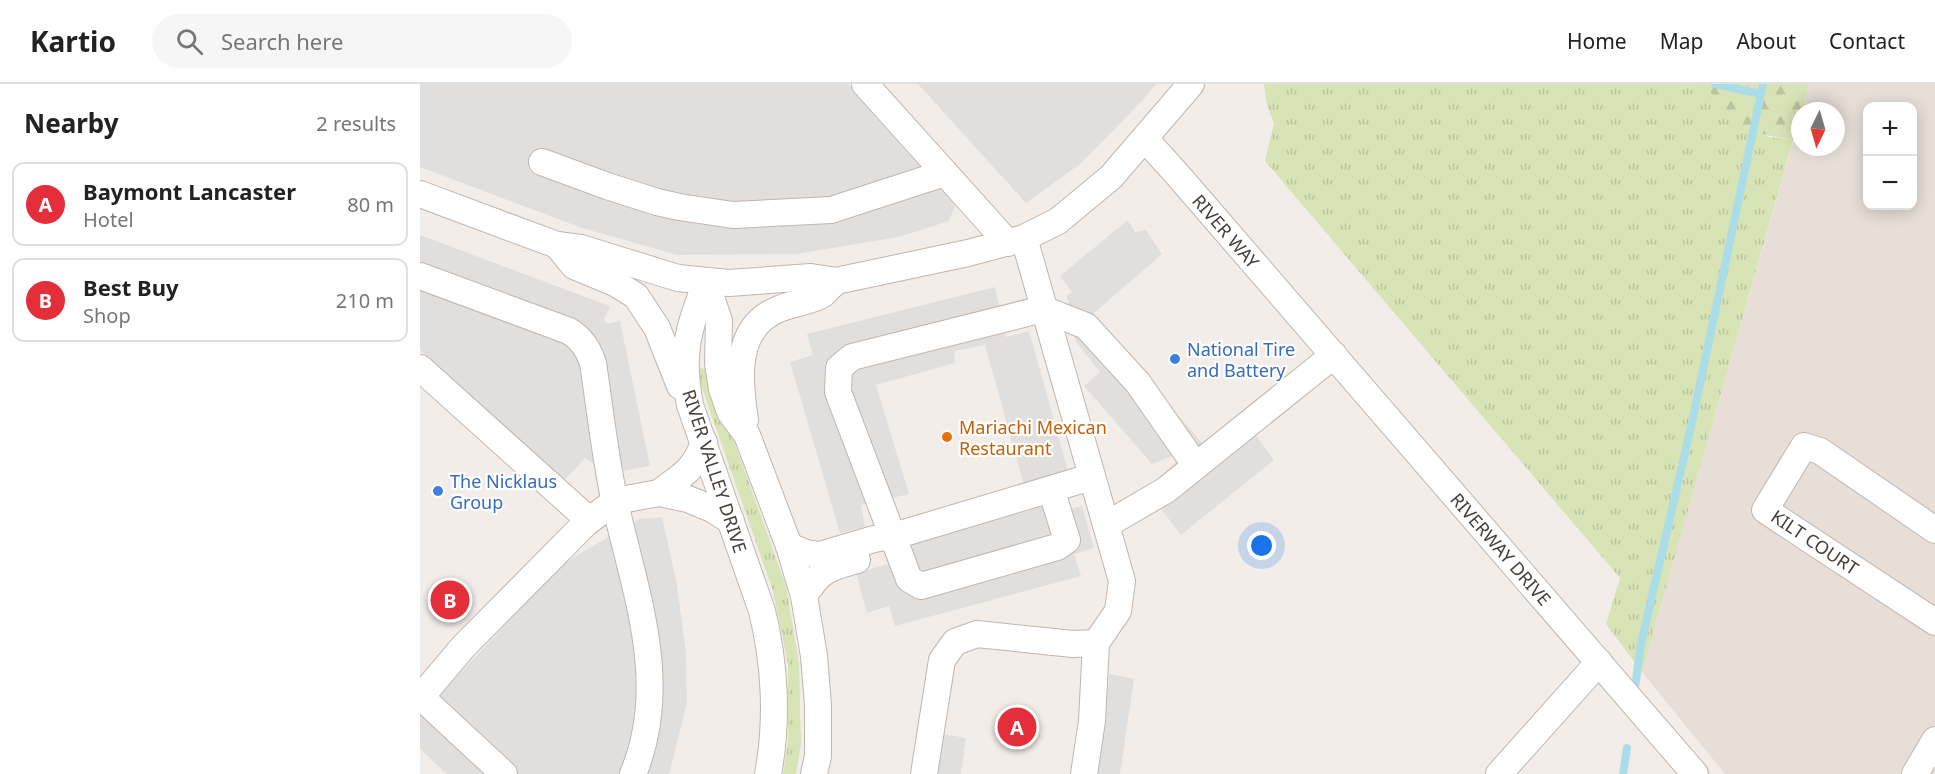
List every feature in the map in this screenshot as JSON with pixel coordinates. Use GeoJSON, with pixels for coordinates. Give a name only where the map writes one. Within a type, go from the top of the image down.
{"type":"FeatureCollection","features":[{"type":"Feature","properties":{"kind":"street"},"geometry":{"type":"LineString","coordinates":[[865,84],[945,173],[1016,240],[1042,309],[1122,581],[1118,611],[1096,643],[1092,722],[1084,774]]}},
{"type":"Feature","properties":{"kind":"street"},"geometry":{"type":"LineString","coordinates":[[420,194],[557,245],[581,248],[678,278],[706,282],[748,283],[811,276],[836,281],[1016,240],[1058,221],[1111,177],[1191,84]]}},
{"type":"Feature","properties":{"kind":"street","name":"RIVER WAY"},"geometry":{"type":"LineString","coordinates":[[1145,139],[1306,325]]}},
{"type":"Feature","properties":{"kind":"street"},"geometry":{"type":"LineString","coordinates":[[542,162],[657,202],[732,215],[831,210],[945,173]]}},
{"type":"Feature","properties":{"kind":"street"},"geometry":{"type":"LineString","coordinates":[[557,245],[574,266],[615,283],[636,296],[657,327],[676,379],[690,405]]}},
{"type":"Feature","properties":{"kind":"street"},"geometry":{"type":"LineString","coordinates":[[420,276],[578,336],[586,346],[593,363],[615,501],[645,624],[650,668],[649,711],[639,760],[633,774]]}},
{"type":"Feature","properties":{"kind":"street"},"geometry":{"type":"LineString","coordinates":[[747,435],[740,387],[741,361],[748,338],[759,322],[775,310],[821,295],[836,281]]}},
{"type":"Feature","properties":{"kind":"street","name":"RIVER VALLEY DRIVE"},"geometry":{"type":"LineString","coordinates":[[706,282],[694,316],[685,355],[685,379],[690,405],[762,611],[770,642],[774,736],[768,774]]}},
{"type":"Feature","properties":{"kind":"street","name":"RIVER VALLEY DRIVE"},"geometry":{"type":"LineString","coordinates":[[706,282],[719,321],[718,363],[722,389],[730,412],[747,435],[789,546],[804,596],[814,656],[818,705],[818,756],[814,774]]}},
{"type":"Feature","properties":{"kind":"street"},"geometry":{"type":"LineString","coordinates":[[1051,489],[1067,540],[1057,547],[921,586],[909,579],[838,392],[839,368],[852,357],[1042,309],[1086,326],[1138,383],[1196,466]]}},
{"type":"Feature","properties":{"kind":"street","name":"RIVERWAY DRIVE"},"geometry":{"type":"LineString","coordinates":[[1306,325],[1695,774]]}},
{"type":"Feature","properties":{"kind":"street"},"geometry":{"type":"LineString","coordinates":[[1106,525],[1166,490],[1334,355]]}},
{"type":"Feature","properties":{"kind":"street"},"geometry":{"type":"LineString","coordinates":[[420,368],[589,520]]}},
{"type":"Feature","properties":{"kind":"street"},"geometry":{"type":"LineString","coordinates":[[659,493],[698,460],[704,442]]}},
{"type":"Feature","properties":{"kind":"street","name":"KILT COURT"},"geometry":{"type":"LineString","coordinates":[[1935,530],[1820,451],[1804,446],[1765,510],[1935,622]]}},
{"type":"Feature","properties":{"kind":"street"},"geometry":{"type":"LineString","coordinates":[[789,546],[806,553],[820,555],[874,539],[894,536],[1091,477]]}},
{"type":"Feature","properties":{"kind":"street"},"geometry":{"type":"LineString","coordinates":[[504,774],[420,698],[465,646],[589,520],[615,501],[659,493],[688,499],[712,508],[731,521]]}},
{"type":"Feature","properties":{"kind":"street"},"geometry":{"type":"LineString","coordinates":[[804,596],[815,578],[829,569],[879,553],[894,536]]}},
{"type":"Feature","properties":{"kind":"street"},"geometry":{"type":"LineString","coordinates":[[924,774],[942,660],[955,642],[977,634],[1073,644],[1096,643]]}},
{"type":"Feature","properties":{"kind":"street"},"geometry":{"type":"LineString","coordinates":[[1499,774],[1599,662]]}},
{"type":"Feature","properties":{"kind":"street"},"geometry":{"type":"LineString","coordinates":[[1915,774],[1935,740]]}},
{"type":"Feature","properties":{"kind":"shaded area"},"geometry":{"type":"Polygon","coordinates":[[[420,84],[848,84],[957,201],[949,221],[899,237],[797,254],[677,255],[582,228],[420,167],[420,84]]]}},
{"type":"Feature","properties":{"kind":"shaded area"},"geometry":{"type":"Polygon","coordinates":[[[918,84],[1156,84],[1080,164],[1026,203],[918,84]]]}},
{"type":"Feature","properties":{"kind":"shaded area"},"geometry":{"type":"Polygon","coordinates":[[[1809,84],[1935,84],[1935,774],[1725,774],[1642,672],[1791,149],[1791,156],[1845,156],[1845,102],[1804,102],[1809,84]]]}},
{"type":"Feature","properties":{"kind":"shaded area"},"geometry":{"type":"Polygon","coordinates":[[[1128,220],[1135,232],[1146,230],[1162,254],[1094,313],[1096,320],[1202,443],[1242,416],[1274,460],[1181,535],[1146,489],[1176,462],[1172,456],[1152,464],[1084,386],[1100,372],[1076,342],[1067,296],[1072,292],[1060,276],[1128,220]]]}},
{"type":"Feature","properties":{"kind":"shaded area"},"geometry":{"type":"Polygon","coordinates":[[[420,235],[610,306],[604,320],[608,324],[620,321],[650,466],[599,475],[597,466],[585,458],[565,480],[420,350],[420,235]]]}},
{"type":"Feature","properties":{"kind":"shaded area"},"geometry":{"type":"Polygon","coordinates":[[[995,287],[1006,337],[1029,331],[1069,474],[1065,510],[1082,506],[1094,548],[1074,554],[1081,576],[895,626],[889,606],[867,613],[856,573],[906,559],[902,545],[1031,510],[985,345],[954,351],[955,363],[876,385],[909,494],[861,505],[865,527],[840,533],[790,362],[813,355],[807,334],[995,287]]]}},
{"type":"Feature","properties":{"kind":"shaded area"},"geometry":{"type":"Polygon","coordinates":[[[662,517],[677,585],[686,654],[687,703],[669,774],[447,774],[420,749],[420,715],[564,563],[639,519],[662,517]]]}},
{"type":"Feature","properties":{"kind":"shaded area"},"geometry":{"type":"Polygon","coordinates":[[[1110,674],[1134,679],[1120,774],[1097,774],[1110,674]]]}},
{"type":"Feature","properties":{"kind":"shaded area"},"geometry":{"type":"Polygon","coordinates":[[[944,734],[966,738],[961,774],[938,774],[944,734]]]}},
{"type":"Feature","properties":{"kind":"green space"},"geometry":{"type":"Polygon","coordinates":[[[1264,84],[1683,84],[1701,88],[1715,96],[1727,113],[1769,137],[1791,140],[1791,147],[1642,672],[1606,624],[1620,578],[1265,161],[1274,124],[1266,101],[1264,84]]]}},
{"type":"Feature","properties":{"kind":"green space"},"geometry":{"type":"Polygon","coordinates":[[[1683,84],[1809,84],[1804,102],[1791,102],[1791,140],[1767,135],[1743,125],[1728,115],[1717,99],[1702,89],[1683,84]]]}},
{"type":"Feature","properties":{"kind":"green space"},"geometry":{"type":"Polygon","coordinates":[[[695,368],[708,369],[786,586],[799,663],[801,744],[796,774],[783,774],[788,743],[788,664],[773,591],[695,368]]]}},
{"type":"Feature","properties":{"kind":"waterway"},"geometry":{"type":"LineString","coordinates":[[1715,84],[1761,94]]}},
{"type":"Feature","properties":{"kind":"waterway"},"geometry":{"type":"LineString","coordinates":[[1634,695],[1641,644],[1692,422],[1763,84]]}},
{"type":"Feature","properties":{"kind":"waterway"},"geometry":{"type":"LineString","coordinates":[[1623,774],[1627,748]]}},
{"type":"Feature","properties":{"kind":"place","name":"National Tire and Battery"},"geometry":{"type":"Point","coordinates":[1175,359]}},
{"type":"Feature","properties":{"kind":"place","name":"Mariachi Mexican Restaurant"},"geometry":{"type":"Point","coordinates":[947,437]}},
{"type":"Feature","properties":{"kind":"place","name":"The Nicklaus Group"},"geometry":{"type":"Point","coordinates":[438,491]}},
{"type":"Feature","properties":{"kind":"place","name":"Best Buy"},"geometry":{"type":"Point","coordinates":[450,600]}},
{"type":"Feature","properties":{"kind":"place","name":"Baymont Lancaster"},"geometry":{"type":"Point","coordinates":[1017,727]}}]}
